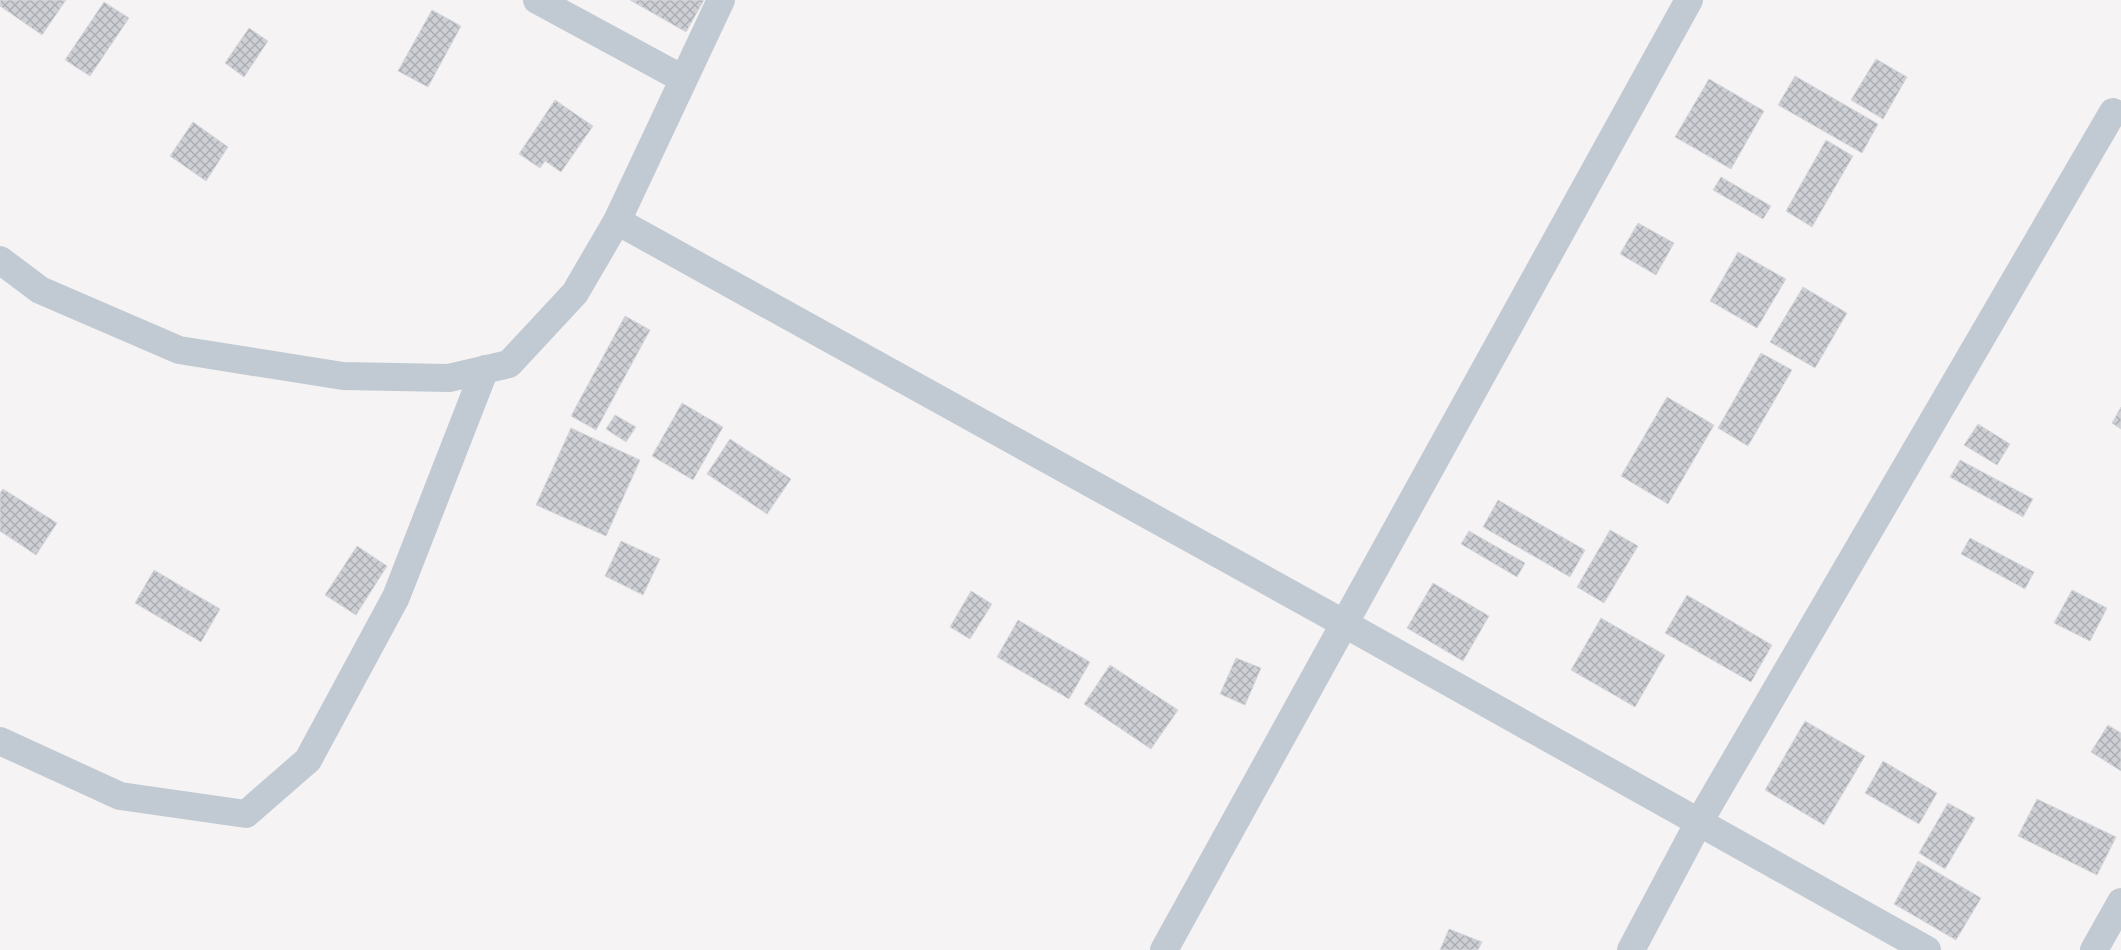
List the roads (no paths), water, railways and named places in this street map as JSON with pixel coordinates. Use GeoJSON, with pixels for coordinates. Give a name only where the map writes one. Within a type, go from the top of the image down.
{"type":"FeatureCollection","features":[{"type":"Feature","properties":{"kind":"street"},"geometry":{"type":"LineString","coordinates":[[538,0],[683,80]]}},
{"type":"Feature","properties":{"kind":"street"},"geometry":{"type":"LineString","coordinates":[[0,260],[40,290],[179,350],[343,376],[449,378],[509,364],[575,292],[617,221],[721,0]]}},
{"type":"Feature","properties":{"kind":"street"},"geometry":{"type":"LineString","coordinates":[[1164,950],[1689,0]]}},
{"type":"Feature","properties":{"kind":"street"},"geometry":{"type":"LineString","coordinates":[[1631,950],[1699,822],[2113,112]]}},
{"type":"Feature","properties":{"kind":"street"},"geometry":{"type":"LineString","coordinates":[[617,221],[1345,624],[1927,950]]}},
{"type":"Feature","properties":{"kind":"street"},"geometry":{"type":"LineString","coordinates":[[0,741],[120,796],[246,814],[308,760],[396,597],[484,369]]}},
{"type":"Feature","properties":{"kind":"street"},"geometry":{"type":"LineString","coordinates":[[2094,950],[2121,902]]}}]}
